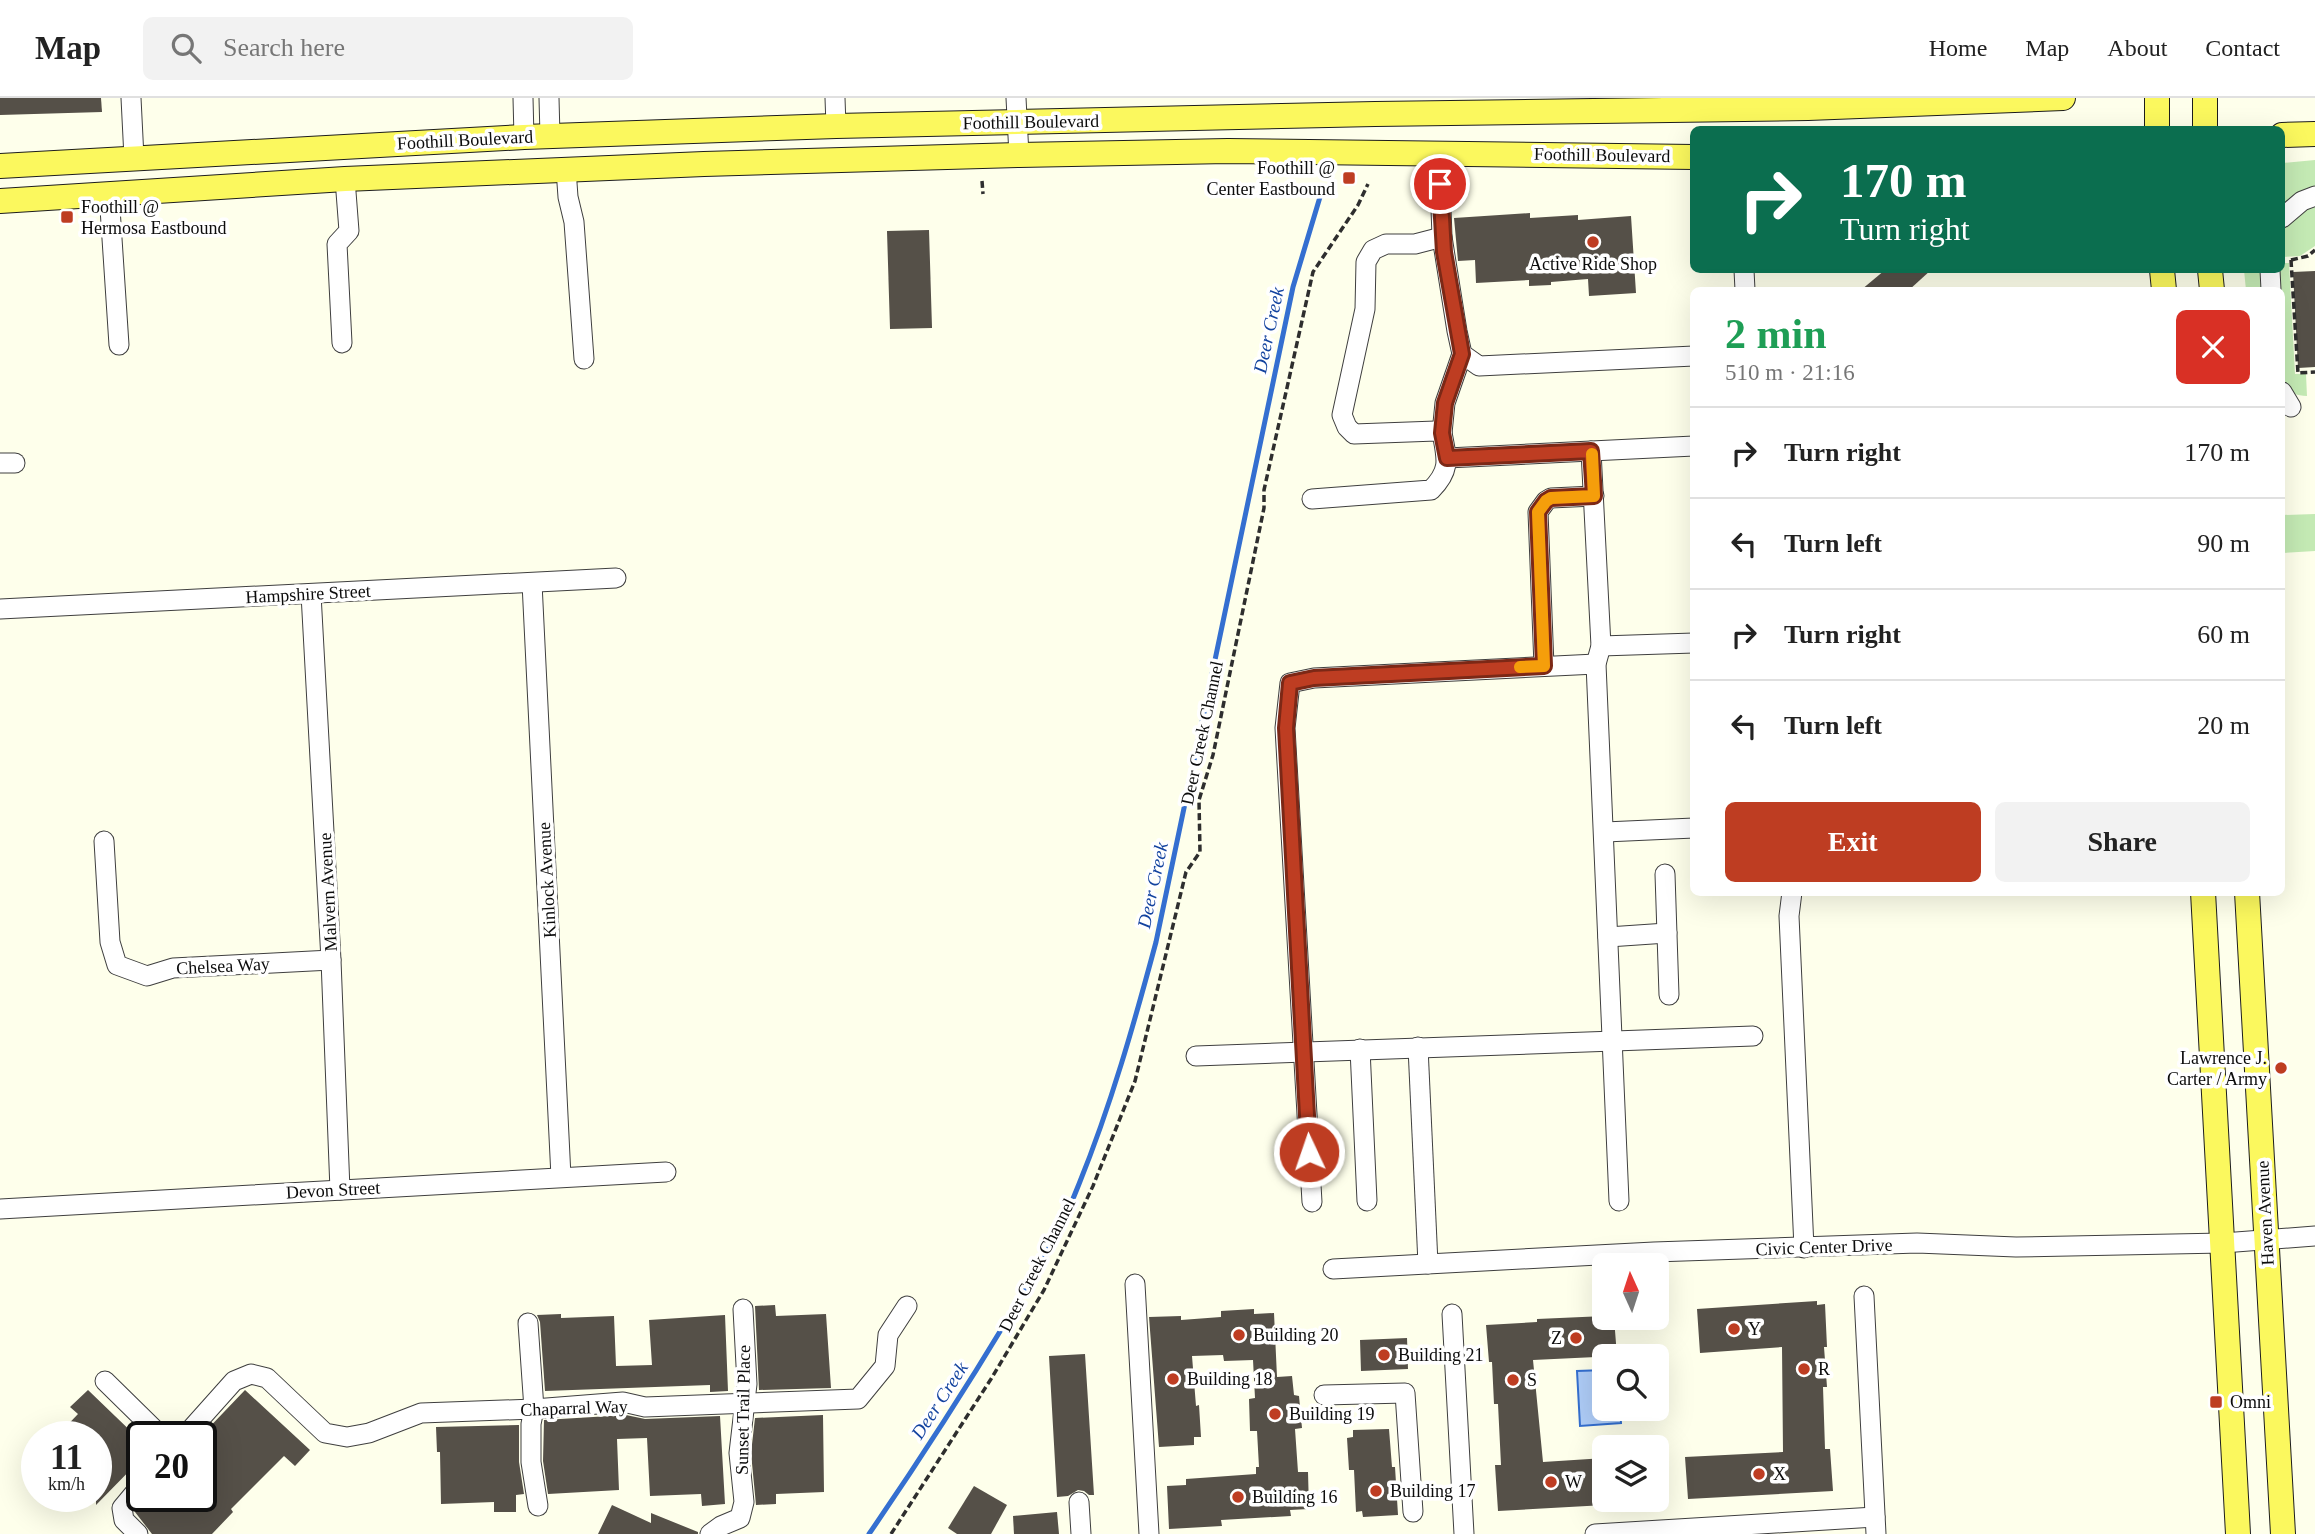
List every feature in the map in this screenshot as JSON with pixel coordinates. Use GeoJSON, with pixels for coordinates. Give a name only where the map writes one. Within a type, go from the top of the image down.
{"type":"FeatureCollection","features":[{"type":"Feature","properties":{"kind":"main road","name":"Foothill Boulevard"},"geometry":{"type":"LineString","coordinates":[[0,166],[524,137],[836,126],[1017,110],[2063,98]]}},
{"type":"Feature","properties":{"kind":"main road"},"geometry":{"type":"LineString","coordinates":[[2157,98],[2157,126]]}},
{"type":"Feature","properties":{"kind":"main road"},"geometry":{"type":"LineString","coordinates":[[2205,98],[2205,126]]}},
{"type":"Feature","properties":{"kind":"main road"},"geometry":{"type":"LineString","coordinates":[[2285,135],[2315,134]]}},
{"type":"Feature","properties":{"kind":"main road","name":"Foothill Boulevard"},"geometry":{"type":"LineString","coordinates":[[0,201],[345,179],[566,169],[1019,155],[1439,152],[1690,157]]}},
{"type":"Feature","properties":{"kind":"main road"},"geometry":{"type":"LineString","coordinates":[[2203,896],[2238,1534]]}},
{"type":"Feature","properties":{"kind":"main road","name":"Haven Avenue"},"geometry":{"type":"LineString","coordinates":[[2247,896],[2283,1534]]}},
{"type":"Feature","properties":{"kind":"street"},"geometry":{"type":"LineString","coordinates":[[131,98],[134,158]]}},
{"type":"Feature","properties":{"kind":"street"},"geometry":{"type":"LineString","coordinates":[[523,98],[524,137]]}},
{"type":"Feature","properties":{"kind":"street"},"geometry":{"type":"LineString","coordinates":[[549,98],[550,136]]}},
{"type":"Feature","properties":{"kind":"street"},"geometry":{"type":"LineString","coordinates":[[835,98],[836,126]]}},
{"type":"Feature","properties":{"kind":"street"},"geometry":{"type":"LineString","coordinates":[[1017,110],[1019,155]]}},
{"type":"Feature","properties":{"kind":"street"},"geometry":{"type":"LineString","coordinates":[[1312,499],[1431,490],[1443,478],[1447,458],[1442,433],[1445,403],[1462,354],[1442,237],[1439,152]]}},
{"type":"Feature","properties":{"kind":"street"},"geometry":{"type":"LineString","coordinates":[[566,169],[568,198],[574,222],[584,359]]}},
{"type":"Feature","properties":{"kind":"street"},"geometry":{"type":"LineString","coordinates":[[342,343],[337,244],[349,231],[345,179]]}},
{"type":"Feature","properties":{"kind":"street"},"geometry":{"type":"LineString","coordinates":[[109,193],[119,345]]}},
{"type":"Feature","properties":{"kind":"street"},"geometry":{"type":"LineString","coordinates":[[2285,215],[2302,201],[2315,196]]}},
{"type":"Feature","properties":{"kind":"street"},"geometry":{"type":"LineString","coordinates":[[1442,237],[1415,244],[1386,244],[1373,250],[1366,262],[1365,309],[1342,415],[1347,427],[1354,434],[1442,433]]}},
{"type":"Feature","properties":{"kind":"street"},"geometry":{"type":"LineString","coordinates":[[1462,354],[1479,366],[1690,356]]}},
{"type":"Feature","properties":{"kind":"street"},"geometry":{"type":"LineString","coordinates":[[1447,458],[1690,446]]}},
{"type":"Feature","properties":{"kind":"street"},"geometry":{"type":"LineString","coordinates":[[1591,451],[1619,1200]]}},
{"type":"Feature","properties":{"kind":"street"},"geometry":{"type":"LineString","coordinates":[[1544,666],[1538,512],[1551,498],[1594,496]]}},
{"type":"Feature","properties":{"kind":"street","name":"Hampshire Street"},"geometry":{"type":"LineString","coordinates":[[0,609],[617,578]]}},
{"type":"Feature","properties":{"kind":"street","name":"Kinlock Avenue"},"geometry":{"type":"LineString","coordinates":[[532,583],[561,1177]]}},
{"type":"Feature","properties":{"kind":"street","name":"Malvern Avenue"},"geometry":{"type":"LineString","coordinates":[[311,594],[331,961],[340,1190]]}},
{"type":"Feature","properties":{"kind":"street"},"geometry":{"type":"LineString","coordinates":[[1312,1202],[1286,728],[1290,683],[1314,678],[1544,666],[1599,655],[1690,644]]}},
{"type":"Feature","properties":{"kind":"street"},"geometry":{"type":"LineString","coordinates":[[1605,832],[1690,828]]}},
{"type":"Feature","properties":{"kind":"street","name":"Chelsea Way"},"geometry":{"type":"LineString","coordinates":[[104,842],[110,942],[117,965],[147,976],[173,968],[331,961]]}},
{"type":"Feature","properties":{"kind":"street"},"geometry":{"type":"LineString","coordinates":[[1665,874],[1669,995]]}},
{"type":"Feature","properties":{"kind":"street"},"geometry":{"type":"LineString","coordinates":[[1792,896],[1790,916],[1804,1248]]}},
{"type":"Feature","properties":{"kind":"street"},"geometry":{"type":"LineString","coordinates":[[1608,936],[1667,933]]}},
{"type":"Feature","properties":{"kind":"street"},"geometry":{"type":"LineString","coordinates":[[1196,1056],[1753,1036]]}},
{"type":"Feature","properties":{"kind":"street"},"geometry":{"type":"LineString","coordinates":[[1418,1047],[1428,1264]]}},
{"type":"Feature","properties":{"kind":"street"},"geometry":{"type":"LineString","coordinates":[[1360,1049],[1367,1201]]}},
{"type":"Feature","properties":{"kind":"street","name":"Devon Street"},"geometry":{"type":"LineString","coordinates":[[0,1209],[666,1172]]}},
{"type":"Feature","properties":{"kind":"street","name":"Civic Center Drive"},"geometry":{"type":"LineString","coordinates":[[1333,1269],[1654,1252],[1917,1243],[2016,1247],[2223,1243],[2315,1236]]}},
{"type":"Feature","properties":{"kind":"street"},"geometry":{"type":"LineString","coordinates":[[1135,1284],[1149,1534]]}},
{"type":"Feature","properties":{"kind":"street"},"geometry":{"type":"LineString","coordinates":[[1595,1534],[1876,1526],[1864,1296]]}},
{"type":"Feature","properties":{"kind":"street","name":"Chaparral Way"},"geometry":{"type":"LineString","coordinates":[[198,1421],[234,1381],[251,1374],[267,1378],[325,1433],[347,1437],[369,1433],[421,1413],[534,1409],[623,1402],[645,1407],[858,1399],[885,1366],[888,1335],[907,1306]]}},
{"type":"Feature","properties":{"kind":"street","name":"Sunset Trail Place"},"geometry":{"type":"LineString","coordinates":[[710,1534],[740,1518],[744,1502],[739,1453],[747,1384],[743,1308]]}},
{"type":"Feature","properties":{"kind":"street"},"geometry":{"type":"LineString","coordinates":[[1452,1314],[1464,1534]]}},
{"type":"Feature","properties":{"kind":"street"},"geometry":{"type":"LineString","coordinates":[[528,1323],[534,1409],[531,1424],[531,1462],[538,1506]]}},
{"type":"Feature","properties":{"kind":"street"},"geometry":{"type":"LineString","coordinates":[[105,1381],[146,1421]]}},
{"type":"Feature","properties":{"kind":"street"},"geometry":{"type":"LineString","coordinates":[[1324,1395],[1405,1393],[1413,1512]]}},
{"type":"Feature","properties":{"kind":"street"},"geometry":{"type":"LineString","coordinates":[[1079,1502],[1081,1534]]}},
{"type":"Feature","properties":{"kind":"street"},"geometry":{"type":"LineString","coordinates":[[126,1503],[122,1508],[124,1520],[138,1534]]}},
{"type":"Feature","properties":{"kind":"path"},"geometry":{"type":"LineString","coordinates":[[982,181],[983,194]]}},
{"type":"Feature","properties":{"kind":"path","name":"Deer Creek Channel"},"geometry":{"type":"LineString","coordinates":[[891,1534],[991,1379],[1044,1290],[1093,1186],[1135,1081],[1186,872],[1200,852],[1199,800],[1213,755],[1264,508],[1264,491],[1313,272],[1358,205],[1368,184]]}},
{"type":"Feature","properties":{"kind":"path"},"geometry":{"type":"LineString","coordinates":[[2285,260],[2308,256],[2315,250]]}},
{"type":"Feature","properties":{"kind":"path"},"geometry":{"type":"LineString","coordinates":[[2291,260],[2298,373],[2315,372]]}},
{"type":"Feature","properties":{"kind":"green space"},"geometry":{"type":"Polygon","coordinates":[[[2315,160],[2315,185],[2312,190],[2285,208],[2285,163],[2315,160]]]}},
{"type":"Feature","properties":{"kind":"green space"},"geometry":{"type":"Polygon","coordinates":[[[2315,202],[2315,246],[2300,256],[2285,257],[2285,224],[2315,202]]]}},
{"type":"Feature","properties":{"kind":"green space"},"geometry":{"type":"Polygon","coordinates":[[[2285,263],[2289,263],[2295,374],[2306,374],[2307,396],[2293,393],[2285,387],[2285,287],[2277,287],[2276,273],[2285,273],[2285,263]]]}},
{"type":"Feature","properties":{"kind":"green space"},"geometry":{"type":"Polygon","coordinates":[[[2244,273],[2260,273],[2261,287],[2246,287],[2244,273]]]}},
{"type":"Feature","properties":{"kind":"green space"},"geometry":{"type":"Polygon","coordinates":[[[2315,514],[2315,551],[2285,553],[2285,515],[2315,514]]]}},
{"type":"Feature","properties":{"kind":"water"},"geometry":{"type":"Polygon","coordinates":[[[1592,1370],[1592,1421],[1621,1423],[1580,1426],[1577,1371],[1592,1370]]]}},
{"type":"Feature","properties":{"kind":"building"},"geometry":{"type":"Polygon","coordinates":[[[0,98],[101,98],[102,112],[0,115],[0,98]]]}},
{"type":"Feature","properties":{"kind":"building"},"geometry":{"type":"Polygon","coordinates":[[[1530,213],[1530,218],[1578,215],[1578,220],[1631,216],[1636,293],[1589,296],[1588,279],[1529,286],[1529,280],[1476,283],[1475,260],[1458,261],[1454,218],[1530,213]]]}},
{"type":"Feature","properties":{"kind":"building"},"geometry":{"type":"Polygon","coordinates":[[[929,230],[932,328],[890,329],[887,231],[929,230]]]}},
{"type":"Feature","properties":{"kind":"building"},"geometry":{"type":"Polygon","coordinates":[[[2315,271],[2315,367],[2298,368],[2293,272],[2315,271]]]}},
{"type":"Feature","properties":{"kind":"building"},"geometry":{"type":"Polygon","coordinates":[[[1881,273],[1928,273],[1912,287],[1865,287],[1881,273]]]}},
{"type":"Feature","properties":{"kind":"building"},"geometry":{"type":"Polygon","coordinates":[[[1817,1301],[1817,1305],[1825,1304],[1825,1449],[1830,1449],[1833,1491],[1688,1499],[1685,1457],[1783,1452],[1782,1347],[1700,1353],[1697,1309],[1817,1301]]]}},
{"type":"Feature","properties":{"kind":"building"},"geometry":{"type":"Polygon","coordinates":[[[775,1305],[776,1316],[826,1314],[831,1388],[759,1390],[755,1306],[775,1305]]]}},
{"type":"Feature","properties":{"kind":"building"},"geometry":{"type":"Polygon","coordinates":[[[1254,1309],[1254,1314],[1274,1313],[1277,1377],[1292,1376],[1294,1395],[1299,1396],[1302,1428],[1295,1429],[1298,1472],[1308,1472],[1309,1509],[1290,1510],[1291,1516],[1221,1520],[1222,1526],[1169,1529],[1167,1486],[1186,1485],[1186,1479],[1256,1474],[1256,1467],[1259,1467],[1257,1431],[1250,1431],[1249,1399],[1255,1398],[1253,1360],[1224,1361],[1223,1355],[1192,1356],[1201,1437],[1194,1437],[1194,1445],[1159,1447],[1149,1317],[1181,1316],[1181,1320],[1221,1317],[1221,1311],[1254,1309]]]}},
{"type":"Feature","properties":{"kind":"building"},"geometry":{"type":"Polygon","coordinates":[[[561,1314],[561,1318],[614,1316],[616,1366],[652,1365],[649,1320],[725,1315],[728,1391],[710,1392],[710,1385],[545,1391],[540,1322],[537,1315],[561,1314]]]}},
{"type":"Feature","properties":{"kind":"building"},"geometry":{"type":"Polygon","coordinates":[[[1592,1317],[1592,1330],[1615,1330],[1616,1344],[1592,1344],[1592,1357],[1533,1360],[1543,1462],[1592,1459],[1592,1506],[1498,1511],[1495,1465],[1501,1465],[1498,1404],[1494,1404],[1492,1362],[1489,1362],[1486,1325],[1537,1322],[1537,1319],[1592,1317]]]}},
{"type":"Feature","properties":{"kind":"building","name":"Building 21"},"geometry":{"type":"Polygon","coordinates":[[[1407,1338],[1408,1369],[1361,1371],[1360,1340],[1407,1338]]]}},
{"type":"Feature","properties":{"kind":"building"},"geometry":{"type":"Polygon","coordinates":[[[1085,1354],[1094,1495],[1078,1490],[1068,1496],[1057,1497],[1049,1356],[1085,1354]]]}},
{"type":"Feature","properties":{"kind":"building"},"geometry":{"type":"Polygon","coordinates":[[[88,1390],[126,1427],[126,1474],[112,1489],[112,1421],[71,1421],[78,1414],[70,1407],[88,1390]]]}},
{"type":"Feature","properties":{"kind":"building"},"geometry":{"type":"Polygon","coordinates":[[[245,1390],[310,1450],[295,1466],[284,1456],[231,1509],[233,1512],[212,1534],[152,1534],[135,1512],[217,1512],[215,1421],[245,1390]]]}},
{"type":"Feature","properties":{"kind":"building"},"geometry":{"type":"Polygon","coordinates":[[[626,1415],[645,1419],[720,1416],[725,1504],[702,1506],[701,1494],[650,1496],[647,1438],[617,1439],[619,1490],[548,1494],[543,1461],[544,1420],[626,1415]]]}},
{"type":"Feature","properties":{"kind":"building"},"geometry":{"type":"Polygon","coordinates":[[[823,1415],[824,1492],[776,1494],[776,1504],[756,1505],[751,1453],[755,1418],[823,1415]]]}},
{"type":"Feature","properties":{"kind":"building"},"geometry":{"type":"Polygon","coordinates":[[[519,1425],[519,1462],[524,1494],[516,1495],[516,1512],[494,1512],[494,1502],[441,1504],[440,1452],[437,1452],[436,1427],[519,1425]]]}},
{"type":"Feature","properties":{"kind":"building","name":"Building 17"},"geometry":{"type":"Polygon","coordinates":[[[1389,1429],[1398,1515],[1363,1517],[1362,1511],[1356,1512],[1354,1470],[1349,1470],[1347,1438],[1353,1437],[1353,1430],[1389,1429]]]}},
{"type":"Feature","properties":{"kind":"building"},"geometry":{"type":"Polygon","coordinates":[[[974,1486],[1007,1505],[991,1534],[957,1534],[948,1528],[974,1486]]]}},
{"type":"Feature","properties":{"kind":"building"},"geometry":{"type":"Polygon","coordinates":[[[612,1505],[651,1523],[651,1513],[698,1534],[598,1534],[612,1505]]]}},
{"type":"Feature","properties":{"kind":"building"},"geometry":{"type":"Polygon","coordinates":[[[1057,1512],[1059,1534],[1014,1534],[1013,1516],[1057,1512]]]}},
{"type":"Feature","properties":{"kind":"waterway","name":"Deer Creek"},"geometry":{"type":"LineString","coordinates":[[869,1534],[957,1401],[1046,1254],[1072,1202],[1112,1094],[1156,942],[1293,287],[1323,187]]}},
{"type":"Feature","properties":{"kind":"slow traffic"},"geometry":{"type":"LineString","coordinates":[[1520,667],[1544,666],[1538,512],[1551,498],[1594,496],[1592,454]]}},
{"type":"Feature","properties":{"kind":"place","name":"Foothill @ Center Eastbound"},"geometry":{"type":"Point","coordinates":[1349,178]}},
{"type":"Feature","properties":{"kind":"place","name":"Foothill @ Hermosa Eastbound"},"geometry":{"type":"Point","coordinates":[67,217]}},
{"type":"Feature","properties":{"kind":"place","name":"Active Ride Shop"},"geometry":{"type":"Point","coordinates":[1593,242]}},
{"type":"Feature","properties":{"kind":"place","name":"Lawrence J. Carter / Army"},"geometry":{"type":"Point","coordinates":[2281,1068]}},
{"type":"Feature","properties":{"kind":"place","name":"Y"},"geometry":{"type":"Point","coordinates":[1734,1329]}},
{"type":"Feature","properties":{"kind":"place","name":"Building 20"},"geometry":{"type":"Point","coordinates":[1239,1335]}},
{"type":"Feature","properties":{"kind":"place","name":"Z"},"geometry":{"type":"Point","coordinates":[1576,1338]}},
{"type":"Feature","properties":{"kind":"place","name":"Building 21"},"geometry":{"type":"Point","coordinates":[1384,1355]}},
{"type":"Feature","properties":{"kind":"place","name":"R"},"geometry":{"type":"Point","coordinates":[1804,1369]}},
{"type":"Feature","properties":{"kind":"place","name":"Building 18"},"geometry":{"type":"Point","coordinates":[1173,1379]}},
{"type":"Feature","properties":{"kind":"place","name":"S"},"geometry":{"type":"Point","coordinates":[1513,1380]}},
{"type":"Feature","properties":{"kind":"place","name":"Omni"},"geometry":{"type":"Point","coordinates":[2216,1402]}},
{"type":"Feature","properties":{"kind":"place","name":"Building 19"},"geometry":{"type":"Point","coordinates":[1275,1414]}},
{"type":"Feature","properties":{"kind":"place","name":"X"},"geometry":{"type":"Point","coordinates":[1759,1474]}},
{"type":"Feature","properties":{"kind":"place","name":"W"},"geometry":{"type":"Point","coordinates":[1551,1482]}},
{"type":"Feature","properties":{"kind":"place","name":"Building 17"},"geometry":{"type":"Point","coordinates":[1376,1491]}},
{"type":"Feature","properties":{"kind":"place","name":"Building 16"},"geometry":{"type":"Point","coordinates":[1238,1497]}},
{"type":"Feature","properties":{"kind":"route"},"geometry":{"type":"LineString","coordinates":[[1309,1152],[1286,728],[1290,683],[1314,678],[1544,666],[1538,512],[1551,498],[1594,496],[1591,451],[1447,458],[1442,433],[1445,403],[1462,354],[1446,268],[1440,184]]}}]}
